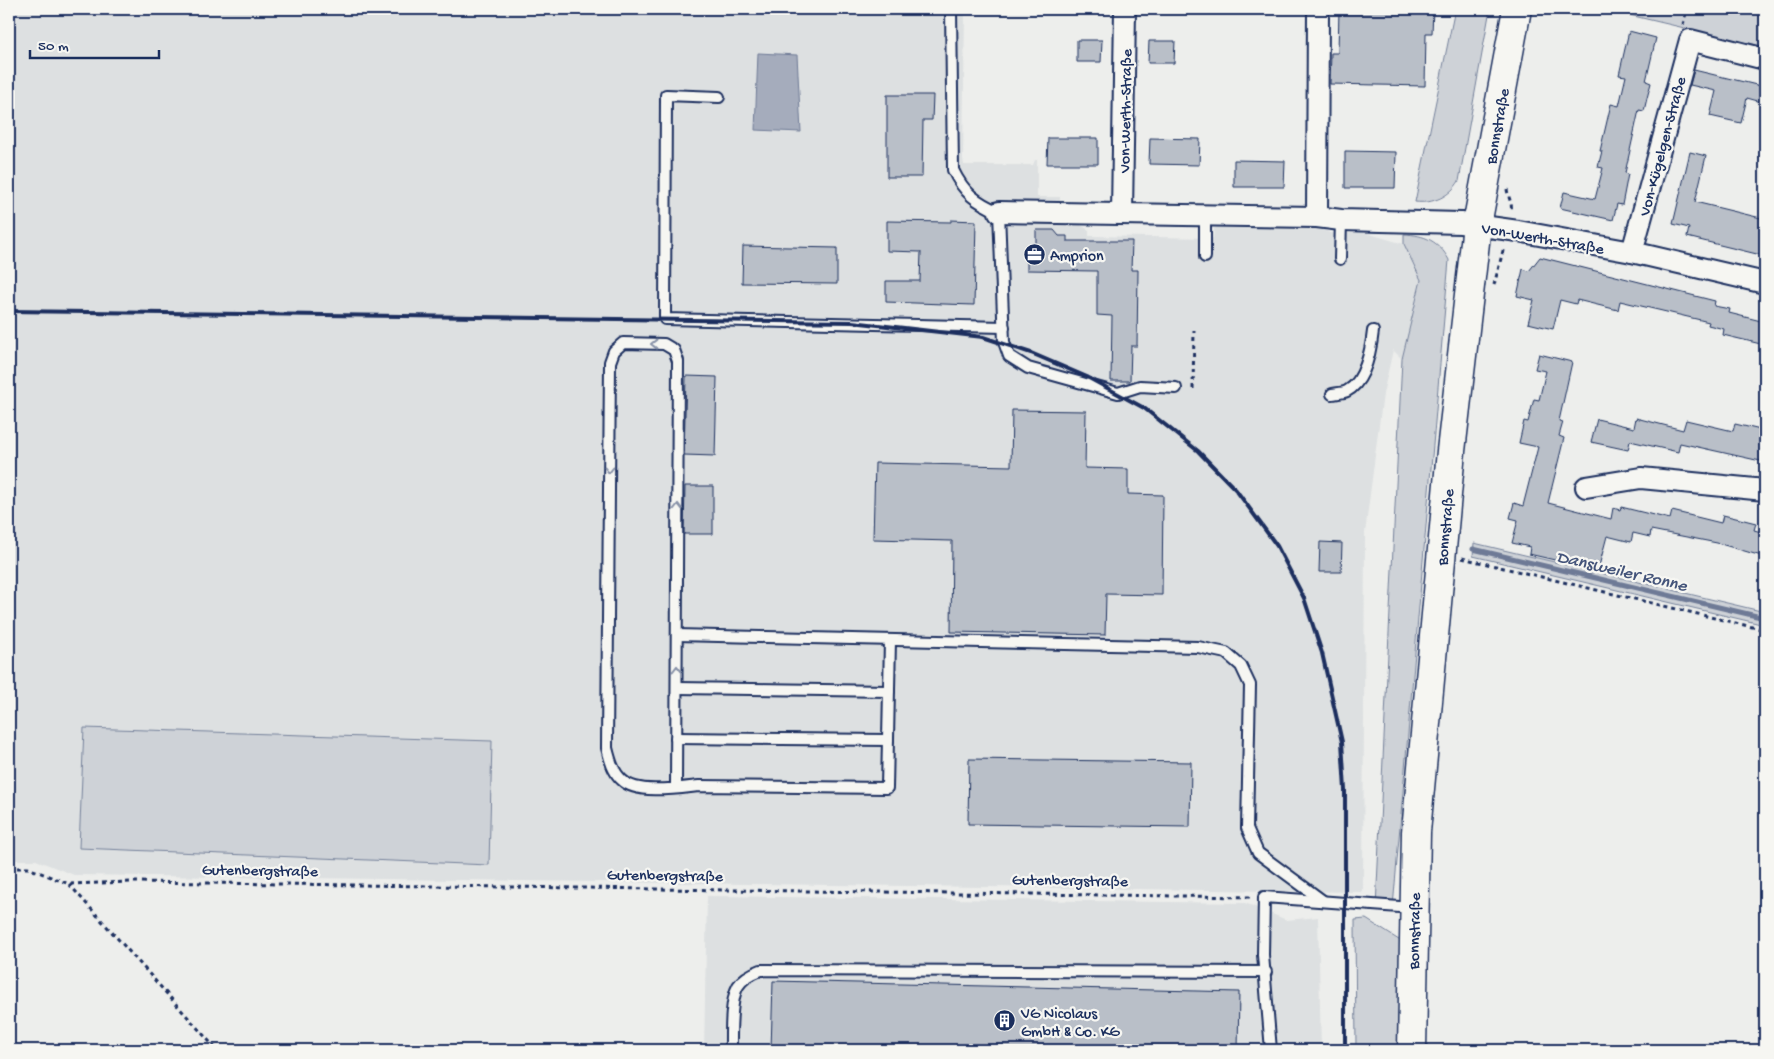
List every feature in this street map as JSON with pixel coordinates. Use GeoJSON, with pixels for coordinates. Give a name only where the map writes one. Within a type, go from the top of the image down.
{"type":"FeatureCollection","features":[{"type":"Feature","properties":{"kind":"main road","name":"Bonnstraße"},"geometry":{"type":"LineString","coordinates":[[1412,1050],[1413,908],[1416,832],[1451,451],[1477,225],[1517,9]]}},
{"type":"Feature","properties":{"kind":"street","name":"Von-Werth-Straße"},"geometry":{"type":"LineString","coordinates":[[1122,214],[1125,9]]}},
{"type":"Feature","properties":{"kind":"street"},"geometry":{"type":"LineString","coordinates":[[1317,217],[1318,9]]}},
{"type":"Feature","properties":{"kind":"street","name":"Von-Kügelgen-Straße"},"geometry":{"type":"LineString","coordinates":[[1632,252],[1690,40],[1765,59]]}},
{"type":"Feature","properties":{"kind":"street","name":"Von-Werth-Straße"},"geometry":{"type":"LineString","coordinates":[[999,212],[1317,217],[1341,220],[1477,225],[1632,252],[1765,283]]}},
{"type":"Feature","properties":{"kind":"street"},"geometry":{"type":"LineString","coordinates":[[1586,487],[1642,478],[1765,490]]}},
{"type":"Feature","properties":{"kind":"lane"},"geometry":{"type":"LineString","coordinates":[[951,9],[953,170],[959,182],[979,203],[999,212],[1004,342],[1009,356],[1028,368],[1118,393],[1140,386],[1176,388]]}},
{"type":"Feature","properties":{"kind":"lane"},"geometry":{"type":"LineString","coordinates":[[718,97],[666,96],[665,319],[1004,327]]}},
{"type":"Feature","properties":{"kind":"lane"},"geometry":{"type":"LineString","coordinates":[[1205,214],[1205,257]]}},
{"type":"Feature","properties":{"kind":"lane"},"geometry":{"type":"LineString","coordinates":[[1340,259],[1341,220]]}},
{"type":"Feature","properties":{"kind":"lane"},"geometry":{"type":"LineString","coordinates":[[1332,394],[1346,392],[1356,385],[1371,350],[1373,331]]}},
{"type":"Feature","properties":{"kind":"lane"},"geometry":{"type":"LineString","coordinates":[[676,788],[678,361],[674,350],[664,344],[623,343],[614,351],[610,362],[607,748],[612,767],[623,781],[636,788],[676,788],[699,786],[887,788],[890,640]]}},
{"type":"Feature","properties":{"kind":"lane"},"geometry":{"type":"LineString","coordinates":[[677,635],[1198,648],[1226,653],[1242,666],[1250,685],[1248,828],[1252,842],[1258,853],[1324,901]]}},
{"type":"Feature","properties":{"kind":"lane"},"geometry":{"type":"LineString","coordinates":[[677,688],[889,691]]}},
{"type":"Feature","properties":{"kind":"lane"},"geometry":{"type":"LineString","coordinates":[[676,738],[888,740]]}},
{"type":"Feature","properties":{"kind":"lane"},"geometry":{"type":"LineString","coordinates":[[1272,1050],[1263,955],[1264,898],[1413,908]]}},
{"type":"Feature","properties":{"kind":"lane"},"geometry":{"type":"LineString","coordinates":[[731,1050],[734,1003],[738,986],[750,974],[761,970],[1266,972]]}},
{"type":"Feature","properties":{"kind":"path"},"geometry":{"type":"LineString","coordinates":[[1193,389],[1194,330]]}},
{"type":"Feature","properties":{"kind":"path"},"geometry":{"type":"LineString","coordinates":[[1457,557],[1765,630]]}},
{"type":"Feature","properties":{"kind":"path","name":"Gutenbergstraße"},"geometry":{"type":"LineString","coordinates":[[9,868],[28,868],[69,884],[133,882],[1264,898]]}},
{"type":"Feature","properties":{"kind":"path"},"geometry":{"type":"LineString","coordinates":[[69,884],[217,1050]]}},
{"type":"Feature","properties":{"kind":"shaded area"},"geometry":{"type":"Polygon","coordinates":[[[9,9],[965,9],[964,165],[1033,165],[1035,160],[1037,160],[1037,197],[1060,197],[1060,224],[1079,224],[1089,230],[1089,236],[1213,238],[1214,229],[1218,226],[1319,227],[1330,233],[1366,233],[1404,244],[1421,280],[1402,359],[1393,350],[1383,394],[1365,533],[1363,892],[74,875],[36,860],[9,860],[9,9]]]}},
{"type":"Feature","properties":{"kind":"shaded area"},"geometry":{"type":"Polygon","coordinates":[[[1455,9],[1490,9],[1459,181],[1451,191],[1441,198],[1429,202],[1415,202],[1455,9]]]}},
{"type":"Feature","properties":{"kind":"shaded area"},"geometry":{"type":"Polygon","coordinates":[[[1604,9],[1765,9],[1765,47],[1604,9]]]}},
{"type":"Feature","properties":{"kind":"shaded area"},"geometry":{"type":"Polygon","coordinates":[[[1404,234],[1431,240],[1441,248],[1449,260],[1393,907],[1376,907],[1402,359],[1421,280],[1404,244],[1404,234]]]}},
{"type":"Feature","properties":{"kind":"shaded area"},"geometry":{"type":"Polygon","coordinates":[[[1474,543],[1765,612],[1765,625],[1473,556],[1474,543]]]}},
{"type":"Feature","properties":{"kind":"shaded area"},"geometry":{"type":"Polygon","coordinates":[[[84,728],[492,741],[489,865],[79,848],[84,728]]]}},
{"type":"Feature","properties":{"kind":"shaded area"},"geometry":{"type":"Polygon","coordinates":[[[707,896],[1245,903],[1287,920],[1318,917],[1321,1050],[704,1050],[707,896]]]}},
{"type":"Feature","properties":{"kind":"shaded area"},"geometry":{"type":"Polygon","coordinates":[[[1366,919],[1402,942],[1401,1050],[1356,1050],[1355,920],[1366,919]]]}},
{"type":"Feature","properties":{"kind":"water"},"geometry":{"type":"Polygon","coordinates":[[[758,53],[797,55],[801,132],[755,130],[758,53]]]}},
{"type":"Feature","properties":{"kind":"building"},"geometry":{"type":"Polygon","coordinates":[[[1339,9],[1433,9],[1432,33],[1426,33],[1425,86],[1330,84],[1331,53],[1338,53],[1339,9]]]}},
{"type":"Feature","properties":{"kind":"building"},"geometry":{"type":"Polygon","coordinates":[[[1629,31],[1656,38],[1646,81],[1651,83],[1644,111],[1639,110],[1625,173],[1628,174],[1622,205],[1617,204],[1613,220],[1560,208],[1564,192],[1595,199],[1603,168],[1598,167],[1602,151],[1600,151],[1611,104],[1619,106],[1626,76],[1619,75],[1629,31]]]}},
{"type":"Feature","properties":{"kind":"building"},"geometry":{"type":"Polygon","coordinates":[[[1077,40],[1102,40],[1101,62],[1077,62],[1077,40]]]}},
{"type":"Feature","properties":{"kind":"building"},"geometry":{"type":"Polygon","coordinates":[[[1149,41],[1175,41],[1174,63],[1148,63],[1149,41]]]}},
{"type":"Feature","properties":{"kind":"building"},"geometry":{"type":"Polygon","coordinates":[[[1694,70],[1765,87],[1765,103],[1747,98],[1741,123],[1710,116],[1716,91],[1690,85],[1694,70]]]}},
{"type":"Feature","properties":{"kind":"building"},"geometry":{"type":"Polygon","coordinates":[[[887,95],[933,95],[932,120],[923,120],[922,177],[887,177],[887,95]]]}},
{"type":"Feature","properties":{"kind":"building"},"geometry":{"type":"Polygon","coordinates":[[[1048,138],[1098,138],[1098,164],[1047,164],[1048,138]]]}},
{"type":"Feature","properties":{"kind":"building"},"geometry":{"type":"Polygon","coordinates":[[[1150,138],[1200,139],[1199,165],[1149,164],[1150,138]]]}},
{"type":"Feature","properties":{"kind":"building"},"geometry":{"type":"Polygon","coordinates":[[[1345,151],[1396,152],[1395,188],[1345,188],[1345,151]]]}},
{"type":"Feature","properties":{"kind":"building"},"geometry":{"type":"Polygon","coordinates":[[[1690,152],[1706,156],[1695,202],[1765,219],[1765,256],[1687,237],[1689,228],[1673,224],[1690,152]]]}},
{"type":"Feature","properties":{"kind":"building"},"geometry":{"type":"Polygon","coordinates":[[[1234,160],[1285,161],[1284,187],[1234,187],[1234,160]]]}},
{"type":"Feature","properties":{"kind":"building"},"geometry":{"type":"Polygon","coordinates":[[[951,220],[976,221],[974,305],[886,302],[886,281],[920,281],[921,252],[887,251],[887,221],[951,222],[951,220]]]}},
{"type":"Feature","properties":{"kind":"building"},"geometry":{"type":"Polygon","coordinates":[[[1036,230],[1054,230],[1059,236],[1067,236],[1067,241],[1132,241],[1131,270],[1138,270],[1137,346],[1131,346],[1130,381],[1111,381],[1112,316],[1097,315],[1097,271],[1027,270],[1027,245],[1036,243],[1036,230]]]}},
{"type":"Feature","properties":{"kind":"building"},"geometry":{"type":"Polygon","coordinates":[[[743,246],[837,248],[837,284],[742,283],[743,246]]]}},
{"type":"Feature","properties":{"kind":"building"},"geometry":{"type":"Polygon","coordinates":[[[1540,257],[1715,301],[1714,306],[1730,309],[1729,313],[1765,322],[1765,345],[1723,335],[1724,329],[1708,325],[1709,322],[1620,301],[1618,310],[1577,300],[1576,304],[1560,300],[1553,329],[1528,323],[1534,300],[1517,296],[1523,269],[1529,271],[1540,257]]]}},
{"type":"Feature","properties":{"kind":"building"},"geometry":{"type":"Polygon","coordinates":[[[1539,354],[1572,362],[1559,421],[1563,422],[1559,436],[1564,438],[1548,503],[1611,519],[1613,508],[1620,510],[1621,507],[1670,519],[1672,511],[1721,523],[1723,515],[1740,519],[1756,523],[1754,530],[1765,533],[1765,557],[1717,543],[1651,530],[1650,537],[1633,533],[1631,542],[1607,536],[1598,570],[1529,554],[1530,547],[1512,543],[1518,520],[1510,518],[1514,503],[1523,506],[1538,447],[1519,443],[1524,421],[1528,422],[1534,399],[1539,400],[1546,371],[1535,369],[1539,354]]]}},
{"type":"Feature","properties":{"kind":"building"},"geometry":{"type":"Polygon","coordinates":[[[686,376],[717,377],[715,456],[684,455],[686,376]]]}},
{"type":"Feature","properties":{"kind":"building"},"geometry":{"type":"Polygon","coordinates":[[[1012,410],[1086,411],[1085,468],[1128,469],[1128,494],[1163,495],[1162,595],[1106,594],[1105,635],[951,632],[952,541],[873,539],[875,463],[1011,466],[1012,410]]]}},
{"type":"Feature","properties":{"kind":"building"},"geometry":{"type":"Polygon","coordinates":[[[1636,418],[1683,430],[1686,420],[1733,431],[1735,424],[1765,431],[1765,462],[1680,443],[1678,452],[1630,441],[1628,450],[1591,442],[1597,419],[1634,428],[1636,418]]]}},
{"type":"Feature","properties":{"kind":"building"},"geometry":{"type":"Polygon","coordinates":[[[685,486],[713,486],[713,534],[684,534],[685,486]]]}},
{"type":"Feature","properties":{"kind":"building"},"geometry":{"type":"Polygon","coordinates":[[[1320,542],[1342,543],[1341,572],[1319,572],[1320,542]]]}},
{"type":"Feature","properties":{"kind":"building"},"geometry":{"type":"Polygon","coordinates":[[[969,759],[1191,762],[1190,827],[968,824],[969,759]]]}},
{"type":"Feature","properties":{"kind":"building","name":"VG Nicolaus GmbH & Co. KG"},"geometry":{"type":"Polygon","coordinates":[[[773,981],[1239,992],[1238,1050],[771,1050],[773,981]]]}},
{"type":"Feature","properties":{"kind":"waterway","name":"Dansweiler Ronne"},"geometry":{"type":"LineString","coordinates":[[1473,549],[1765,618]]}},
{"type":"Feature","properties":{"kind":"railway"},"geometry":{"type":"LineString","coordinates":[[9,311],[852,322],[983,337],[1031,353],[1087,377],[1144,408],[1198,451],[1236,490],[1277,546],[1304,598],[1322,653],[1342,742],[1345,790],[1345,1050]]}},
{"type":"Feature","properties":{"kind":"place","name":"Amprion"},"geometry":{"type":"Point","coordinates":[1034,254]}},
{"type":"Feature","properties":{"kind":"place","name":"VG Nicolaus GmbH & Co. KG"},"geometry":{"type":"Point","coordinates":[1005,1021]}}]}
